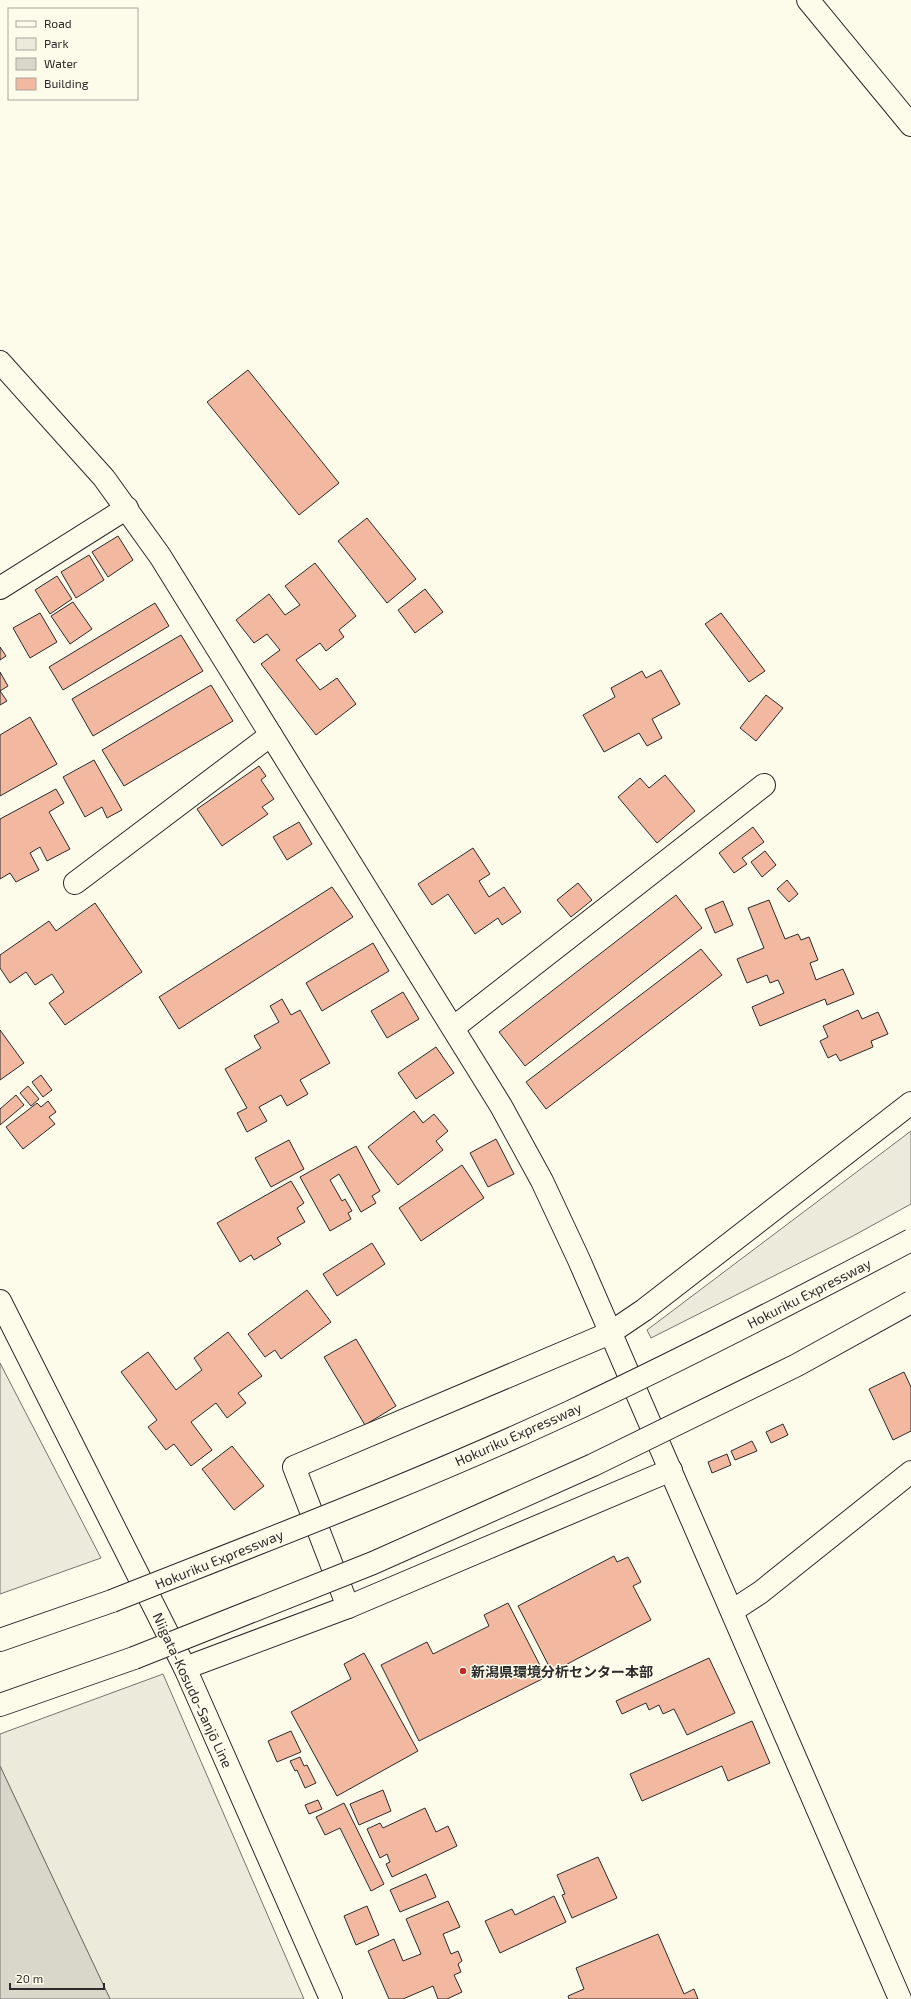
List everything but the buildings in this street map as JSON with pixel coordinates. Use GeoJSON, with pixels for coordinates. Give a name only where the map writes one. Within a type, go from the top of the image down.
{"type":"FeatureCollection","features":[{"type":"Feature","properties":{"kind":"main road"},"geometry":{"type":"LineString","coordinates":[[808,0],[911,125]]}},
{"type":"Feature","properties":{"kind":"main road"},"geometry":{"type":"LineString","coordinates":[[0,362],[104,478],[127,508],[200,619],[501,1106],[542,1181],[579,1260],[900,1999]]}},
{"type":"Feature","properties":{"kind":"main road"},"geometry":{"type":"LineString","coordinates":[[0,588],[127,508]]}},
{"type":"Feature","properties":{"kind":"main road"},"geometry":{"type":"LineString","coordinates":[[75,884],[271,735]]}},
{"type":"Feature","properties":{"kind":"main road"},"geometry":{"type":"LineString","coordinates":[[453,1028],[764,785]]}},
{"type":"Feature","properties":{"kind":"main road"},"geometry":{"type":"LineString","coordinates":[[348,1607],[294,1467],[610,1333],[644,1310],[911,1104]]}},
{"type":"Feature","properties":{"kind":"main road","name":"Hokuriku Expressway"},"geometry":{"type":"LineString","coordinates":[[0,1640],[112,1601],[354,1506],[572,1411],[780,1309],[911,1240]]}},
{"type":"Feature","properties":{"kind":"main road","name":"Niigata-Kosudo-Sanjō Line"},"geometry":{"type":"LineString","coordinates":[[0,1301],[186,1668],[331,1999]]}},
{"type":"Feature","properties":{"kind":"main road"},"geometry":{"type":"LineString","coordinates":[[0,1706],[134,1658],[366,1566],[593,1465],[797,1365],[911,1302]]}},
{"type":"Feature","properties":{"kind":"main road"},"geometry":{"type":"LineString","coordinates":[[186,1668],[348,1607],[671,1470]]}},
{"type":"Feature","properties":{"kind":"main road"},"geometry":{"type":"LineString","coordinates":[[732,1611],[761,1592],[911,1472]]}},
{"type":"Feature","properties":{"kind":"green space"},"geometry":{"type":"Polygon","coordinates":[[[911,1131],[911,1204],[851,1237],[651,1338],[647,1330],[911,1131]]]}},
{"type":"Feature","properties":{"kind":"green space"},"geometry":{"type":"Polygon","coordinates":[[[0,1363],[101,1558],[0,1594],[0,1363]]]}},
{"type":"Feature","properties":{"kind":"green space"},"geometry":{"type":"Polygon","coordinates":[[[163,1674],[304,1999],[110,1999],[0,1766],[0,1734],[163,1674]]]}},
{"type":"Feature","properties":{"kind":"water"},"geometry":{"type":"Polygon","coordinates":[[[0,1766],[110,1999],[0,1999],[0,1766]]]}},
{"type":"Feature","properties":{"kind":"place","name":"新潟県環境分析センター本部"},"geometry":{"type":"Point","coordinates":[463,1671]}}]}
